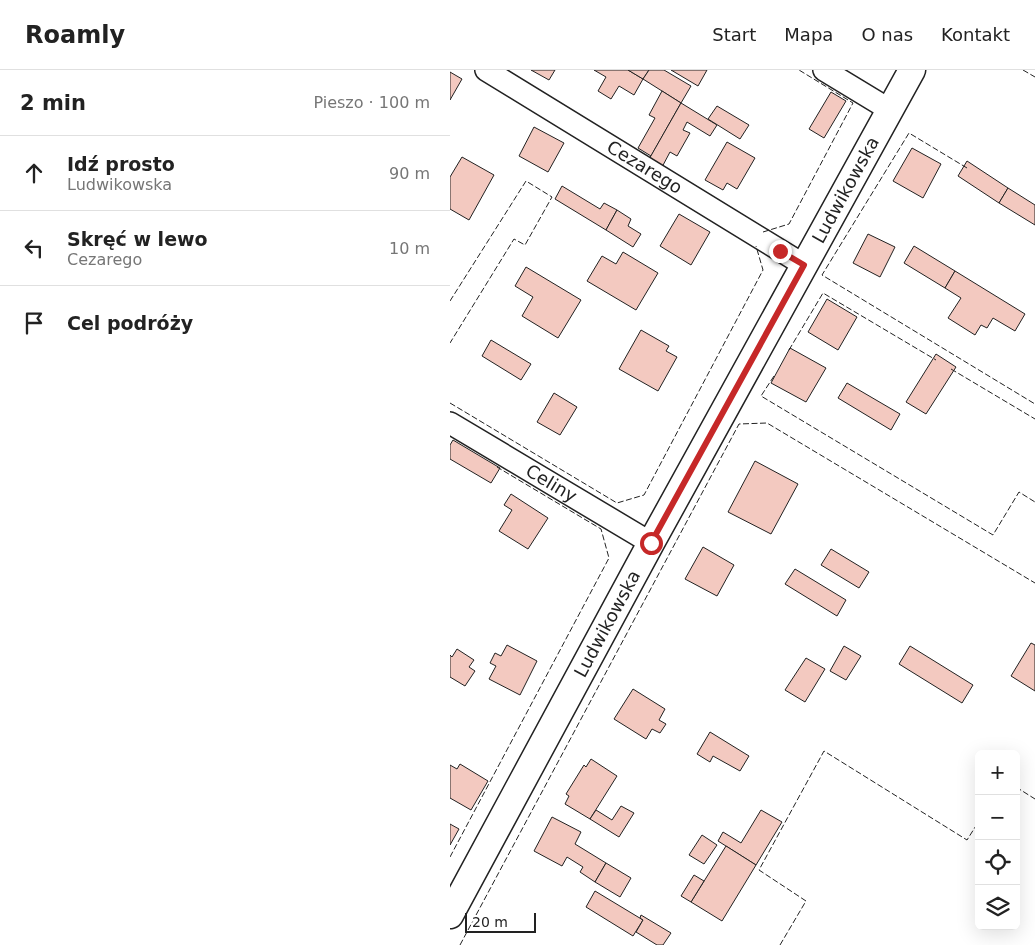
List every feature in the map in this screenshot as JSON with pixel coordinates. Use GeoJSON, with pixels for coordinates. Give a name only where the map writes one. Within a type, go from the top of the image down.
{"type":"FeatureCollection","features":[{"type":"Feature","properties":{"kind":"street","name":"Cezarego"},"geometry":{"type":"LineString","coordinates":[[486,70],[804,265]]}},
{"type":"Feature","properties":{"kind":"street"},"geometry":{"type":"LineString","coordinates":[[824,70],[890,110]]}},
{"type":"Feature","properties":{"kind":"street","name":"Ludwikowska"},"geometry":{"type":"LineString","coordinates":[[451,910],[912,70]]}},
{"type":"Feature","properties":{"kind":"street","name":"Celiny"},"geometry":{"type":"LineString","coordinates":[[450,423],[651,543]]}},
{"type":"Feature","properties":{"kind":"building"},"geometry":{"type":"Polygon","coordinates":[[[531,70],[555,70],[549,80],[531,70]]]}},
{"type":"Feature","properties":{"kind":"building"},"geometry":{"type":"Polygon","coordinates":[[[594,70],[628,70],[643,79],[634,95],[619,86],[611,99],[598,91],[606,77],[594,70]]]}},
{"type":"Feature","properties":{"kind":"building"},"geometry":{"type":"Polygon","coordinates":[[[628,70],[649,70],[643,79],[628,70]]]}},
{"type":"Feature","properties":{"kind":"building"},"geometry":{"type":"Polygon","coordinates":[[[649,70],[664,70],[691,86],[681,103],[643,79],[649,70]]]}},
{"type":"Feature","properties":{"kind":"building"},"geometry":{"type":"Polygon","coordinates":[[[671,70],[707,70],[698,86],[671,70]]]}},
{"type":"Feature","properties":{"kind":"building"},"geometry":{"type":"Polygon","coordinates":[[[450,72],[462,79],[450,100],[450,72]]]}},
{"type":"Feature","properties":{"kind":"building"},"geometry":{"type":"Polygon","coordinates":[[[662,91],[681,103],[651,156],[638,148],[655,118],[649,115],[662,91]]]}},
{"type":"Feature","properties":{"kind":"building"},"geometry":{"type":"Polygon","coordinates":[[[831,92],[846,101],[824,138],[809,129],[831,92]]]}},
{"type":"Feature","properties":{"kind":"building"},"geometry":{"type":"Polygon","coordinates":[[[681,103],[717,125],[710,136],[687,122],[683,130],[690,133],[677,156],[670,152],[661,169],[648,161],[681,103]]]}},
{"type":"Feature","properties":{"kind":"building"},"geometry":{"type":"Polygon","coordinates":[[[717,106],[749,125],[740,139],[708,119],[717,106]]]}},
{"type":"Feature","properties":{"kind":"building"},"geometry":{"type":"Polygon","coordinates":[[[534,127],[564,143],[548,172],[519,156],[534,127]]]}},
{"type":"Feature","properties":{"kind":"building"},"geometry":{"type":"Polygon","coordinates":[[[727,142],[755,158],[737,189],[727,183],[723,190],[705,180],[727,142]]]}},
{"type":"Feature","properties":{"kind":"building"},"geometry":{"type":"Polygon","coordinates":[[[912,148],[941,164],[923,198],[893,181],[912,148]]]}},
{"type":"Feature","properties":{"kind":"building"},"geometry":{"type":"Polygon","coordinates":[[[462,157],[494,175],[469,220],[450,209],[450,177],[462,157]]]}},
{"type":"Feature","properties":{"kind":"building"},"geometry":{"type":"Polygon","coordinates":[[[967,161],[1008,188],[999,203],[958,176],[967,161]]]}},
{"type":"Feature","properties":{"kind":"building"},"geometry":{"type":"Polygon","coordinates":[[[562,186],[600,209],[604,203],[617,210],[606,230],[555,199],[562,186]]]}},
{"type":"Feature","properties":{"kind":"building"},"geometry":{"type":"Polygon","coordinates":[[[1008,188],[1035,205],[1035,225],[999,203],[1008,188]]]}},
{"type":"Feature","properties":{"kind":"building"},"geometry":{"type":"Polygon","coordinates":[[[617,210],[631,219],[628,226],[641,234],[633,247],[606,230],[617,210]]]}},
{"type":"Feature","properties":{"kind":"building"},"geometry":{"type":"Polygon","coordinates":[[[679,214],[710,232],[691,265],[660,246],[679,214]]]}},
{"type":"Feature","properties":{"kind":"building"},"geometry":{"type":"Polygon","coordinates":[[[868,234],[895,247],[880,277],[853,263],[868,234]]]}},
{"type":"Feature","properties":{"kind":"building"},"geometry":{"type":"Polygon","coordinates":[[[914,246],[955,271],[945,288],[904,263],[914,246]]]}},
{"type":"Feature","properties":{"kind":"building"},"geometry":{"type":"Polygon","coordinates":[[[623,252],[658,273],[636,310],[587,281],[602,256],[616,264],[623,252]]]}},
{"type":"Feature","properties":{"kind":"building"},"geometry":{"type":"Polygon","coordinates":[[[526,267],[581,300],[558,338],[522,316],[533,297],[515,286],[526,267]]]}},
{"type":"Feature","properties":{"kind":"building"},"geometry":{"type":"Polygon","coordinates":[[[955,271],[1025,314],[1015,331],[993,318],[987,328],[981,325],[975,335],[948,318],[961,298],[945,288],[955,271]]]}},
{"type":"Feature","properties":{"kind":"building"},"geometry":{"type":"Polygon","coordinates":[[[827,299],[857,317],[838,350],[808,332],[827,299]]]}},
{"type":"Feature","properties":{"kind":"building"},"geometry":{"type":"Polygon","coordinates":[[[641,330],[669,346],[666,351],[677,357],[658,391],[619,369],[641,330]]]}},
{"type":"Feature","properties":{"kind":"building"},"geometry":{"type":"Polygon","coordinates":[[[491,340],[531,364],[521,380],[482,356],[491,340]]]}},
{"type":"Feature","properties":{"kind":"building"},"geometry":{"type":"Polygon","coordinates":[[[790,348],[826,368],[806,402],[771,383],[790,348]]]}},
{"type":"Feature","properties":{"kind":"building"},"geometry":{"type":"Polygon","coordinates":[[[936,354],[956,367],[926,414],[906,402],[936,354]]]}},
{"type":"Feature","properties":{"kind":"building"},"geometry":{"type":"Polygon","coordinates":[[[847,383],[900,414],[891,430],[838,398],[847,383]]]}},
{"type":"Feature","properties":{"kind":"building"},"geometry":{"type":"Polygon","coordinates":[[[554,393],[577,407],[560,435],[537,422],[554,393]]]}},
{"type":"Feature","properties":{"kind":"building"},"geometry":{"type":"Polygon","coordinates":[[[453,440],[500,468],[491,483],[450,459],[450,445],[453,440]]]}},
{"type":"Feature","properties":{"kind":"building"},"geometry":{"type":"Polygon","coordinates":[[[755,461],[798,484],[771,534],[728,512],[755,461]]]}},
{"type":"Feature","properties":{"kind":"building"},"geometry":{"type":"Polygon","coordinates":[[[511,494],[548,518],[528,549],[499,531],[512,510],[504,505],[511,494]]]}},
{"type":"Feature","properties":{"kind":"building"},"geometry":{"type":"Polygon","coordinates":[[[703,547],[734,565],[717,596],[685,579],[703,547]]]}},
{"type":"Feature","properties":{"kind":"building"},"geometry":{"type":"Polygon","coordinates":[[[831,549],[869,572],[859,588],[821,565],[831,549]]]}},
{"type":"Feature","properties":{"kind":"building"},"geometry":{"type":"Polygon","coordinates":[[[795,569],[846,600],[837,616],[785,584],[795,569]]]}},
{"type":"Feature","properties":{"kind":"building"},"geometry":{"type":"Polygon","coordinates":[[[1031,643],[1035,645],[1035,691],[1011,676],[1031,643]]]}},
{"type":"Feature","properties":{"kind":"building"},"geometry":{"type":"Polygon","coordinates":[[[507,645],[537,661],[520,695],[489,679],[496,666],[490,663],[495,653],[501,656],[507,645]]]}},
{"type":"Feature","properties":{"kind":"building"},"geometry":{"type":"Polygon","coordinates":[[[844,646],[861,656],[846,680],[830,671],[844,646]]]}},
{"type":"Feature","properties":{"kind":"building"},"geometry":{"type":"Polygon","coordinates":[[[910,646],[973,685],[962,703],[899,664],[910,646]]]}},
{"type":"Feature","properties":{"kind":"building"},"geometry":{"type":"Polygon","coordinates":[[[457,649],[474,660],[469,667],[475,671],[465,686],[450,677],[450,655],[452,657],[457,649]]]}},
{"type":"Feature","properties":{"kind":"building"},"geometry":{"type":"Polygon","coordinates":[[[806,658],[825,669],[805,702],[785,690],[806,658]]]}},
{"type":"Feature","properties":{"kind":"building"},"geometry":{"type":"Polygon","coordinates":[[[633,689],[665,709],[659,720],[666,724],[660,733],[652,729],[646,739],[614,719],[633,689]]]}},
{"type":"Feature","properties":{"kind":"building"},"geometry":{"type":"Polygon","coordinates":[[[710,732],[749,756],[740,771],[713,756],[710,762],[697,754],[710,732]]]}},
{"type":"Feature","properties":{"kind":"building"},"geometry":{"type":"Polygon","coordinates":[[[591,759],[617,776],[590,819],[565,804],[569,796],[566,794],[584,765],[586,767],[591,759]]]}},
{"type":"Feature","properties":{"kind":"building"},"geometry":{"type":"Polygon","coordinates":[[[460,764],[488,781],[471,810],[450,798],[450,765],[457,769],[460,764]]]}},
{"type":"Feature","properties":{"kind":"building"},"geometry":{"type":"Polygon","coordinates":[[[621,806],[634,813],[619,837],[590,819],[596,810],[612,820],[621,806]]]}},
{"type":"Feature","properties":{"kind":"building"},"geometry":{"type":"Polygon","coordinates":[[[761,810],[782,822],[756,865],[718,841],[723,832],[741,843],[761,810]]]}},
{"type":"Feature","properties":{"kind":"building"},"geometry":{"type":"Polygon","coordinates":[[[552,817],[581,832],[575,844],[606,863],[595,882],[580,872],[583,867],[567,857],[562,866],[534,851],[552,817]]]}},
{"type":"Feature","properties":{"kind":"building"},"geometry":{"type":"Polygon","coordinates":[[[450,824],[459,829],[450,845],[450,824]]]}},
{"type":"Feature","properties":{"kind":"building"},"geometry":{"type":"Polygon","coordinates":[[[702,835],[717,845],[704,864],[689,855],[702,835]]]}},
{"type":"Feature","properties":{"kind":"building"},"geometry":{"type":"Polygon","coordinates":[[[726,846],[756,865],[722,921],[691,902],[726,846]]]}},
{"type":"Feature","properties":{"kind":"building"},"geometry":{"type":"Polygon","coordinates":[[[606,863],[631,878],[620,897],[595,882],[606,863]]]}},
{"type":"Feature","properties":{"kind":"building"},"geometry":{"type":"Polygon","coordinates":[[[694,875],[704,881],[691,902],[681,896],[694,875]]]}},
{"type":"Feature","properties":{"kind":"building"},"geometry":{"type":"Polygon","coordinates":[[[595,891],[643,920],[633,936],[586,907],[595,891]]]}},
{"type":"Feature","properties":{"kind":"building"},"geometry":{"type":"Polygon","coordinates":[[[641,915],[671,933],[663,945],[657,945],[636,932],[643,920],[640,918],[641,915]]]}},
{"type":"Feature","properties":{"kind":"fence"},"geometry":{"type":"LineString","coordinates":[[763,232],[789,224],[853,103],[799,70]]}},
{"type":"Feature","properties":{"kind":"fence"},"geometry":{"type":"LineString","coordinates":[[1023,70],[1035,77]]}},
{"type":"Feature","properties":{"kind":"fence"},"geometry":{"type":"LineString","coordinates":[[967,168],[909,133],[822,275],[1035,404]]}},
{"type":"Feature","properties":{"kind":"fence"},"geometry":{"type":"LineString","coordinates":[[450,301],[526,181],[552,197],[525,245],[514,239],[450,343]]}},
{"type":"Feature","properties":{"kind":"fence"},"geometry":{"type":"LineString","coordinates":[[450,403],[617,503],[644,495],[763,270],[756,246]]}},
{"type":"Feature","properties":{"kind":"fence"},"geometry":{"type":"LineString","coordinates":[[789,350],[823,293],[936,360]]}},
{"type":"Feature","properties":{"kind":"fence"},"geometry":{"type":"LineString","coordinates":[[951,369],[1035,419]]}},
{"type":"Feature","properties":{"kind":"fence"},"geometry":{"type":"LineString","coordinates":[[774,376],[761,396],[993,535],[1019,492],[1035,502]]}},
{"type":"Feature","properties":{"kind":"fence"},"geometry":{"type":"LineString","coordinates":[[460,945],[739,424],[767,423],[1035,583]]}},
{"type":"Feature","properties":{"kind":"fence"},"geometry":{"type":"LineString","coordinates":[[450,857],[609,558],[601,529],[497,467]]}},
{"type":"Feature","properties":{"kind":"fence"},"geometry":{"type":"LineString","coordinates":[[780,945],[806,901],[759,870],[824,751],[967,840],[975,827]]}},
{"type":"Feature","properties":{"kind":"fence"},"geometry":{"type":"LineString","coordinates":[[1020,790],[1035,799]]}},
{"type":"Feature","properties":{"kind":"route"},"geometry":{"type":"LineString","coordinates":[[651,543],[804,265],[780,251]]}}]}
